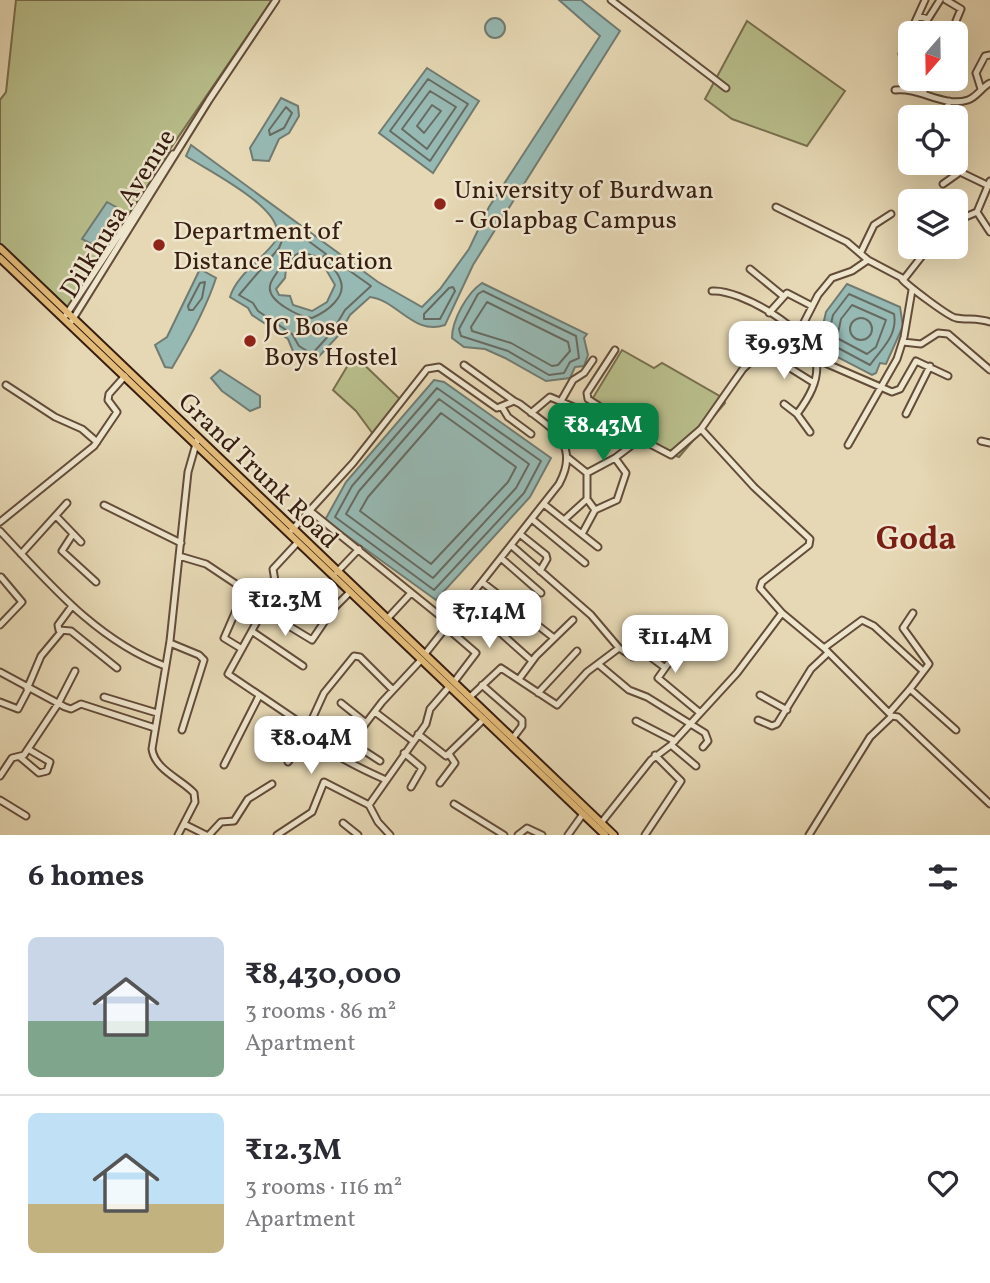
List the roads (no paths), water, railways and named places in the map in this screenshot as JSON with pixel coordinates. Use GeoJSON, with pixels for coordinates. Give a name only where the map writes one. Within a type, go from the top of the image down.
{"type":"FeatureCollection","features":[{"type":"Feature","properties":{"kind":"main road","name":"Grand Trunk Road"},"geometry":{"type":"LineString","coordinates":[[0,248],[66,315]]}},
{"type":"Feature","properties":{"kind":"main road","name":"Grand Trunk Road"},"geometry":{"type":"LineString","coordinates":[[3,260],[73,320],[298,542],[452,684],[484,719],[605,835]]}},
{"type":"Feature","properties":{"kind":"main road","name":"Grand Trunk Road"},"geometry":{"type":"LineString","coordinates":[[73,320],[125,376],[387,619],[423,657]]}},
{"type":"Feature","properties":{"kind":"main road","name":"Grand Trunk Road"},"geometry":{"type":"LineString","coordinates":[[452,684],[470,697],[614,835]]}},
{"type":"Feature","properties":{"kind":"street","name":"Dilkhusa Avenue"},"geometry":{"type":"LineString","coordinates":[[73,320],[194,123],[276,0]]}},
{"type":"Feature","properties":{"kind":"street"},"geometry":{"type":"LineString","coordinates":[[611,0],[726,88]]}},
{"type":"Feature","properties":{"kind":"street"},"geometry":{"type":"LineString","coordinates":[[916,21],[925,0]]}},
{"type":"Feature","properties":{"kind":"street"},"geometry":{"type":"LineString","coordinates":[[918,16],[928,19],[940,0]]}},
{"type":"Feature","properties":{"kind":"street"},"geometry":{"type":"LineString","coordinates":[[946,0],[961,9],[956,20]]}},
{"type":"Feature","properties":{"kind":"street"},"geometry":{"type":"LineString","coordinates":[[981,89],[976,73],[985,56],[990,55]]}},
{"type":"Feature","properties":{"kind":"street"},"geometry":{"type":"LineString","coordinates":[[895,90],[924,92],[949,102],[970,99],[990,83]]}},
{"type":"Feature","properties":{"kind":"street"},"geometry":{"type":"LineString","coordinates":[[943,184],[956,175]]}},
{"type":"Feature","properties":{"kind":"street"},"geometry":{"type":"LineString","coordinates":[[968,175],[988,183],[977,212],[968,216]]}},
{"type":"Feature","properties":{"kind":"street","name":"Dilkhusa Avenue"},"geometry":{"type":"LineString","coordinates":[[66,315],[160,177]]}},
{"type":"Feature","properties":{"kind":"street"},"geometry":{"type":"LineString","coordinates":[[776,207],[861,252],[868,260],[902,279],[912,290],[952,317],[990,322]]}},
{"type":"Feature","properties":{"kind":"street"},"geometry":{"type":"LineString","coordinates":[[977,212],[990,232]]}},
{"type":"Feature","properties":{"kind":"street"},"geometry":{"type":"LineString","coordinates":[[861,252],[873,225],[891,214]]}},
{"type":"Feature","properties":{"kind":"street"},"geometry":{"type":"LineString","coordinates":[[902,279],[909,275],[920,259]]}},
{"type":"Feature","properties":{"kind":"street"},"geometry":{"type":"LineString","coordinates":[[0,269],[3,260]]}},
{"type":"Feature","properties":{"kind":"street"},"geometry":{"type":"LineString","coordinates":[[774,358],[798,334],[812,306],[832,278],[852,271],[868,260]]}},
{"type":"Feature","properties":{"kind":"street"},"geometry":{"type":"LineString","coordinates":[[750,269],[783,296]]}},
{"type":"Feature","properties":{"kind":"street"},"geometry":{"type":"LineString","coordinates":[[848,445],[882,389],[903,342],[912,290]]}},
{"type":"Feature","properties":{"kind":"street"},"geometry":{"type":"LineString","coordinates":[[712,291],[736,293],[798,334],[816,359],[882,389],[897,392],[916,361],[948,376]]}},
{"type":"Feature","properties":{"kind":"street"},"geometry":{"type":"LineString","coordinates":[[769,313],[783,296],[791,293],[812,306]]}},
{"type":"Feature","properties":{"kind":"street"},"geometry":{"type":"LineString","coordinates":[[903,342],[921,344],[938,333],[948,334],[990,370]]}},
{"type":"Feature","properties":{"kind":"street"},"geometry":{"type":"LineString","coordinates":[[597,415],[599,406],[588,399],[587,393],[615,350]]}},
{"type":"Feature","properties":{"kind":"street"},"geometry":{"type":"LineString","coordinates":[[531,413],[545,398],[561,401],[597,415],[671,455],[701,429],[747,365],[762,351],[814,383]]}},
{"type":"Feature","properties":{"kind":"street"},"geometry":{"type":"LineString","coordinates":[[797,414],[811,394],[816,359]]}},
{"type":"Feature","properties":{"kind":"street"},"geometry":{"type":"LineString","coordinates":[[561,401],[573,380],[584,373],[593,360]]}},
{"type":"Feature","properties":{"kind":"street"},"geometry":{"type":"LineString","coordinates":[[464,365],[559,436],[567,457],[587,474],[587,499],[596,510]]}},
{"type":"Feature","properties":{"kind":"street"},"geometry":{"type":"LineString","coordinates":[[906,414],[930,366]]}},
{"type":"Feature","properties":{"kind":"street"},"geometry":{"type":"LineString","coordinates":[[292,530],[360,455],[427,369],[439,367],[497,408],[514,401]]}},
{"type":"Feature","properties":{"kind":"street"},"geometry":{"type":"LineString","coordinates":[[0,522],[97,442],[117,412],[108,400],[108,394],[125,376]]}},
{"type":"Feature","properties":{"kind":"street"},"geometry":{"type":"LineString","coordinates":[[480,397],[490,384]]}},
{"type":"Feature","properties":{"kind":"street"},"geometry":{"type":"LineString","coordinates":[[6,385],[48,413],[82,429],[97,442]]}},
{"type":"Feature","properties":{"kind":"street"},"geometry":{"type":"LineString","coordinates":[[784,404],[797,414],[810,432]]}},
{"type":"Feature","properties":{"kind":"street"},"geometry":{"type":"LineString","coordinates":[[502,407],[509,417],[531,434]]}},
{"type":"Feature","properties":{"kind":"street"},"geometry":{"type":"LineString","coordinates":[[559,436],[572,428],[583,411]]}},
{"type":"Feature","properties":{"kind":"street"},"geometry":{"type":"LineString","coordinates":[[701,429],[754,487],[810,539],[809,545],[760,585],[782,613],[826,650],[891,714],[990,804]]}},
{"type":"Feature","properties":{"kind":"street"},"geometry":{"type":"LineString","coordinates":[[587,474],[640,439]]}},
{"type":"Feature","properties":{"kind":"street"},"geometry":{"type":"LineString","coordinates":[[178,835],[195,802],[194,793],[154,758],[155,728],[170,643],[188,472],[196,440]]}},
{"type":"Feature","properties":{"kind":"street"},"geometry":{"type":"LineString","coordinates":[[981,441],[990,443]]}},
{"type":"Feature","properties":{"kind":"street"},"geometry":{"type":"LineString","coordinates":[[340,757],[545,505],[564,475],[567,457]]}},
{"type":"Feature","properties":{"kind":"street"},"geometry":{"type":"LineString","coordinates":[[582,534],[596,510],[614,503],[620,495],[626,474],[615,458]]}},
{"type":"Feature","properties":{"kind":"street"},"geometry":{"type":"LineString","coordinates":[[564,520],[587,499]]}},
{"type":"Feature","properties":{"kind":"street"},"geometry":{"type":"LineString","coordinates":[[21,554],[67,503]]}},
{"type":"Feature","properties":{"kind":"street"},"geometry":{"type":"LineString","coordinates":[[104,505],[181,543]]}},
{"type":"Feature","properties":{"kind":"street"},"geometry":{"type":"LineString","coordinates":[[545,505],[598,547]]}},
{"type":"Feature","properties":{"kind":"street"},"geometry":{"type":"LineString","coordinates":[[309,510],[411,593],[476,653],[430,709],[426,724],[369,804]]}},
{"type":"Feature","properties":{"kind":"street"},"geometry":{"type":"LineString","coordinates":[[56,516],[81,542]]}},
{"type":"Feature","properties":{"kind":"street"},"geometry":{"type":"LineString","coordinates":[[533,520],[584,563]]}},
{"type":"Feature","properties":{"kind":"street"},"geometry":{"type":"LineString","coordinates":[[0,531],[49,587],[72,606],[128,649],[165,666]]}},
{"type":"Feature","properties":{"kind":"street"},"geometry":{"type":"LineString","coordinates":[[73,534],[62,551],[96,582]]}},
{"type":"Feature","properties":{"kind":"street"},"geometry":{"type":"LineString","coordinates":[[521,535],[546,555],[547,559],[540,571]]}},
{"type":"Feature","properties":{"kind":"street"},"geometry":{"type":"LineString","coordinates":[[298,542],[271,573],[277,582],[302,600]]}},
{"type":"Feature","properties":{"kind":"street"},"geometry":{"type":"LineString","coordinates":[[512,546],[590,615],[619,648],[633,657],[645,653],[664,667]]}},
{"type":"Feature","properties":{"kind":"street"},"geometry":{"type":"LineString","coordinates":[[337,572],[359,550]]}},
{"type":"Feature","properties":{"kind":"street"},"geometry":{"type":"LineString","coordinates":[[179,556],[206,564],[242,588],[241,599],[224,638],[242,649]]}},
{"type":"Feature","properties":{"kind":"street"},"geometry":{"type":"LineString","coordinates":[[501,558],[541,593]]}},
{"type":"Feature","properties":{"kind":"street"},"geometry":{"type":"LineString","coordinates":[[0,625],[22,602],[1,577]]}},
{"type":"Feature","properties":{"kind":"street"},"geometry":{"type":"LineString","coordinates":[[277,582],[253,632],[228,674],[309,731],[340,757],[386,780]]}},
{"type":"Feature","properties":{"kind":"street"},"geometry":{"type":"LineString","coordinates":[[482,582],[554,638]]}},
{"type":"Feature","properties":{"kind":"street"},"geometry":{"type":"LineString","coordinates":[[264,611],[312,640],[333,609],[350,592]]}},
{"type":"Feature","properties":{"kind":"street"},"geometry":{"type":"LineString","coordinates":[[387,619],[411,593]]}},
{"type":"Feature","properties":{"kind":"street"},"geometry":{"type":"LineString","coordinates":[[466,602],[532,661]]}},
{"type":"Feature","properties":{"kind":"street"},"geometry":{"type":"LineString","coordinates":[[61,632],[58,625],[72,606]]}},
{"type":"Feature","properties":{"kind":"street"},"geometry":{"type":"LineString","coordinates":[[601,822],[655,755],[673,743],[745,663],[782,613]]}},
{"type":"Feature","properties":{"kind":"street"},"geometry":{"type":"LineString","coordinates":[[809,835],[870,737],[891,714],[929,660],[902,626],[913,613]]}},
{"type":"Feature","properties":{"kind":"street"},"geometry":{"type":"LineString","coordinates":[[519,679],[532,661],[573,620]]}},
{"type":"Feature","properties":{"kind":"street"},"geometry":{"type":"LineString","coordinates":[[758,720],[775,726],[826,650],[862,620],[874,626],[923,671]]}},
{"type":"Feature","properties":{"kind":"street"},"geometry":{"type":"LineString","coordinates":[[0,702],[18,709],[41,656],[61,632],[71,631],[117,668]]}},
{"type":"Feature","properties":{"kind":"street"},"geometry":{"type":"LineString","coordinates":[[253,632],[303,666]]}},
{"type":"Feature","properties":{"kind":"street"},"geometry":{"type":"LineString","coordinates":[[699,712],[660,681],[659,674],[688,636],[711,653]]}},
{"type":"Feature","properties":{"kind":"street"},"geometry":{"type":"LineString","coordinates":[[170,643],[199,655],[204,660],[182,730]]}},
{"type":"Feature","properties":{"kind":"street"},"geometry":{"type":"LineString","coordinates":[[470,697],[501,667],[553,704],[560,704],[587,672],[619,648]]}},
{"type":"Feature","properties":{"kind":"street"},"geometry":{"type":"LineString","coordinates":[[538,693],[577,651]]}},
{"type":"Feature","properties":{"kind":"street"},"geometry":{"type":"LineString","coordinates":[[288,762],[309,731],[324,693],[354,656],[360,657],[393,690]]}},
{"type":"Feature","properties":{"kind":"street"},"geometry":{"type":"LineString","coordinates":[[598,664],[629,690],[691,722],[708,737],[702,747]]}},
{"type":"Feature","properties":{"kind":"street"},"geometry":{"type":"LineString","coordinates":[[0,776],[12,758],[20,757],[29,748],[58,704],[75,671]]}},
{"type":"Feature","properties":{"kind":"street"},"geometry":{"type":"LineString","coordinates":[[0,672],[27,690],[71,709],[81,704],[155,728]]}},
{"type":"Feature","properties":{"kind":"street"},"geometry":{"type":"LineString","coordinates":[[482,685],[522,720],[522,726],[513,738]]}},
{"type":"Feature","properties":{"kind":"street"},"geometry":{"type":"LineString","coordinates":[[910,688],[956,730]]}},
{"type":"Feature","properties":{"kind":"street"},"geometry":{"type":"LineString","coordinates":[[760,695],[787,710]]}},
{"type":"Feature","properties":{"kind":"street"},"geometry":{"type":"LineString","coordinates":[[224,765],[259,696]]}},
{"type":"Feature","properties":{"kind":"street"},"geometry":{"type":"LineString","coordinates":[[104,697],[157,713]]}},
{"type":"Feature","properties":{"kind":"street"},"geometry":{"type":"LineString","coordinates":[[341,703],[366,723]]}},
{"type":"Feature","properties":{"kind":"street"},"geometry":{"type":"LineString","coordinates":[[375,712],[414,741]]}},
{"type":"Feature","properties":{"kind":"street"},"geometry":{"type":"LineString","coordinates":[[418,734],[441,755],[449,754],[484,719]]}},
{"type":"Feature","properties":{"kind":"street"},"geometry":{"type":"LineString","coordinates":[[312,720],[380,761]]}},
{"type":"Feature","properties":{"kind":"street"},"geometry":{"type":"LineString","coordinates":[[636,721],[673,743],[696,766]]}},
{"type":"Feature","properties":{"kind":"street"},"geometry":{"type":"LineString","coordinates":[[20,757],[39,773],[47,771],[50,762],[29,748]]}},
{"type":"Feature","properties":{"kind":"street"},"geometry":{"type":"LineString","coordinates":[[404,753],[422,768],[411,787]]}},
{"type":"Feature","properties":{"kind":"street"},"geometry":{"type":"LineString","coordinates":[[440,783],[455,763],[449,754]]}},
{"type":"Feature","properties":{"kind":"street"},"geometry":{"type":"LineString","coordinates":[[645,835],[681,781],[655,755]]}},
{"type":"Feature","properties":{"kind":"street"},"geometry":{"type":"LineString","coordinates":[[276,835],[312,812],[324,782],[369,804],[387,834]]}},
{"type":"Feature","properties":{"kind":"street"},"geometry":{"type":"LineString","coordinates":[[184,824],[207,835],[221,822],[234,821],[248,799],[272,785]]}},
{"type":"Feature","properties":{"kind":"street"},"geometry":{"type":"LineString","coordinates":[[0,800],[26,816]]}},
{"type":"Feature","properties":{"kind":"street"},"geometry":{"type":"LineString","coordinates":[[454,804],[504,835]]}},
{"type":"Feature","properties":{"kind":"street"},"geometry":{"type":"LineString","coordinates":[[568,835],[583,814]]}},
{"type":"Feature","properties":{"kind":"street"},"geometry":{"type":"LineString","coordinates":[[343,823],[358,835]]}},
{"type":"Feature","properties":{"kind":"street"},"geometry":{"type":"LineString","coordinates":[[518,835],[527,828],[542,835]]}},
{"type":"Feature","properties":{"kind":"water"},"geometry":{"type":"Polygon","coordinates":[[[559,0],[581,0],[620,31],[473,265],[445,325],[424,326],[389,304],[370,297],[350,315],[338,336],[312,364],[293,351],[288,339],[230,297],[243,275],[274,243],[277,231],[272,219],[261,206],[186,156],[191,145],[378,282],[422,307],[440,289],[469,249],[489,207],[600,36],[559,0]],[[309,259],[297,261],[286,269],[285,278],[276,289],[279,295],[290,296],[293,305],[312,311],[327,302],[335,285],[324,266],[309,259]]]}},
{"type":"Feature","properties":{"kind":"water"},"geometry":{"type":"Polygon","coordinates":[[[495,18],[502,21],[505,28],[502,35],[495,38],[488,35],[485,28],[488,21],[495,18]]]}},
{"type":"Feature","properties":{"kind":"water"},"geometry":{"type":"Polygon","coordinates":[[[427,68],[479,101],[433,173],[379,133],[427,68]]]}},
{"type":"Feature","properties":{"kind":"water"},"geometry":{"type":"Polygon","coordinates":[[[281,98],[298,106],[299,116],[289,133],[279,139],[269,161],[253,160],[250,148],[281,98]]]}},
{"type":"Feature","properties":{"kind":"water"},"geometry":{"type":"Polygon","coordinates":[[[107,202],[134,217],[110,254],[82,239],[107,202]]]}},
{"type":"Feature","properties":{"kind":"water"},"geometry":{"type":"Polygon","coordinates":[[[200,269],[216,278],[197,323],[172,368],[165,367],[155,345],[167,337],[200,269]]]}},
{"type":"Feature","properties":{"kind":"water"},"geometry":{"type":"Polygon","coordinates":[[[482,283],[587,334],[584,338],[588,355],[584,366],[575,367],[570,378],[546,381],[505,358],[485,349],[464,347],[452,338],[461,308],[482,283]]]}},
{"type":"Feature","properties":{"kind":"water"},"geometry":{"type":"Polygon","coordinates":[[[847,284],[900,307],[903,326],[886,364],[880,363],[876,373],[872,375],[818,347],[826,312],[847,284]]]}},
{"type":"Feature","properties":{"kind":"water"},"geometry":{"type":"Polygon","coordinates":[[[220,370],[260,396],[260,407],[250,411],[222,391],[211,378],[220,370]]]}},
{"type":"Feature","properties":{"kind":"water"},"geometry":{"type":"Polygon","coordinates":[[[434,380],[444,382],[551,458],[530,497],[436,600],[325,520],[346,482],[434,380]]]}},
{"type":"Feature","properties":{"kind":"place","name":"University of Burdwan - Golapbag Campus"},"geometry":{"type":"Point","coordinates":[440,204]}},
{"type":"Feature","properties":{"kind":"place","name":"Department of Distance Education"},"geometry":{"type":"Point","coordinates":[159,245]}},
{"type":"Feature","properties":{"kind":"place","name":"JC Bose Boys Hostel"},"geometry":{"type":"Point","coordinates":[250,341]}},
{"type":"Feature","properties":{"kind":"district","name":"Goda"},"geometry":{"type":"Point","coordinates":[916,537]}}]}
